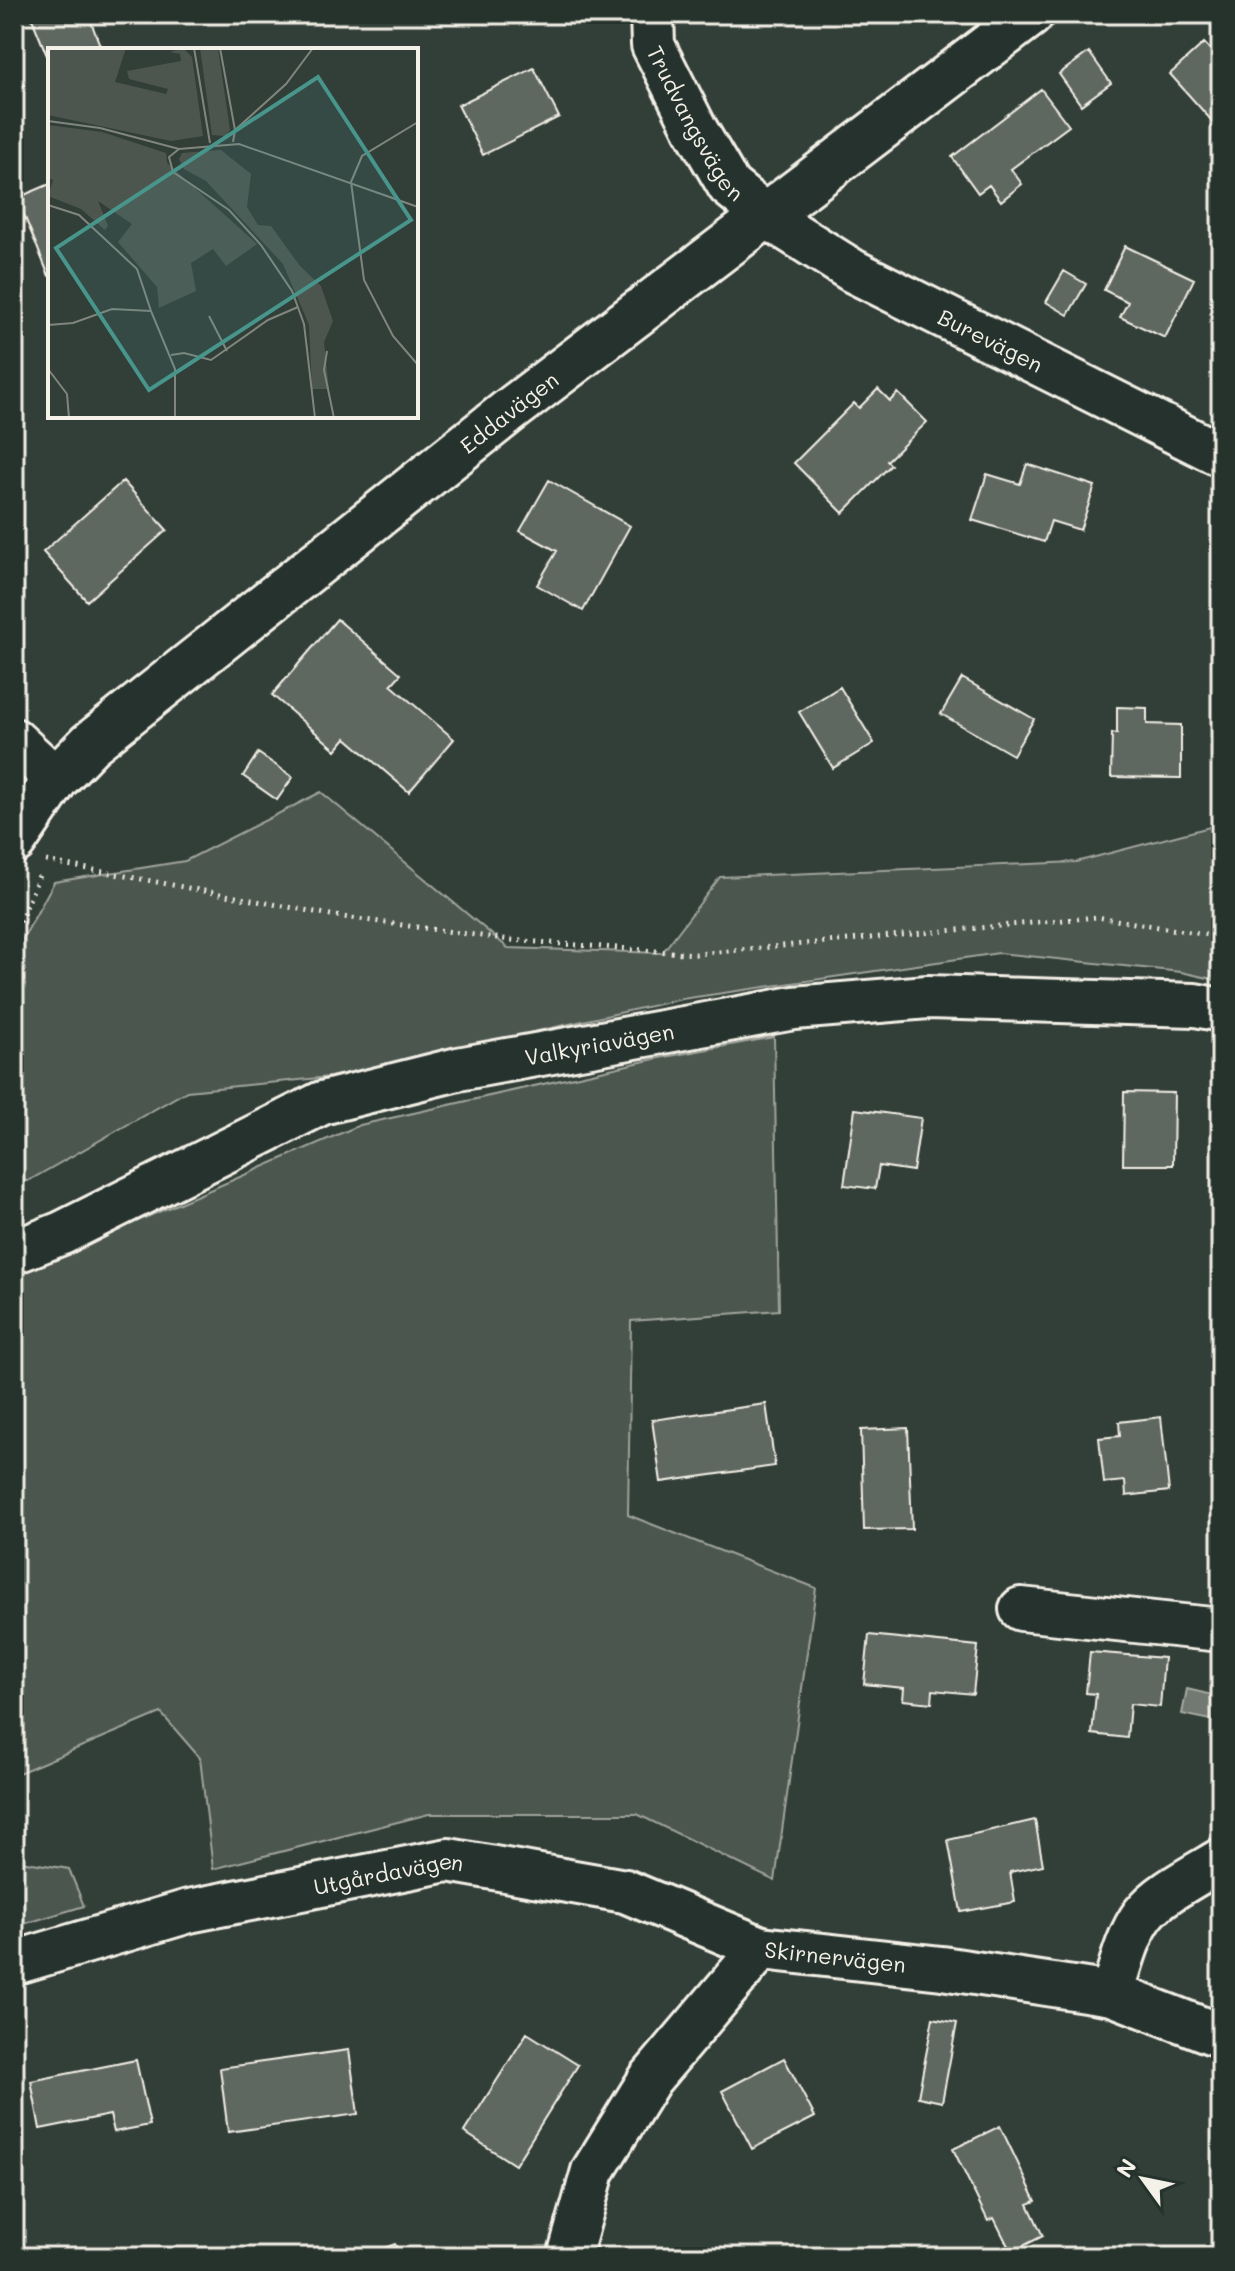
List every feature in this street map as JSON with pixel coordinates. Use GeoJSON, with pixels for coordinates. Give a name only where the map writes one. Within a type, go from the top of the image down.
{"type":"FeatureCollection","features":[{"type":"Feature","properties":{"kind":"street","name":"Trudvangsvägen"},"geometry":{"type":"LineString","coordinates":[[652,14],[653,45],[695,128],[729,186],[766,216]]}},
{"type":"Feature","properties":{"kind":"street","name":"Eddavägen"},"geometry":{"type":"LineString","coordinates":[[14,841],[56,779],[90,744],[509,411],[1031,14]]}},
{"type":"Feature","properties":{"kind":"street","name":"Burevägen"},"geometry":{"type":"LineString","coordinates":[[766,216],[853,271],[1221,455]]}},
{"type":"Feature","properties":{"kind":"street"},"geometry":{"type":"LineString","coordinates":[[14,740],[56,779]]}},
{"type":"Feature","properties":{"kind":"street","name":"Valkyriavägen"},"geometry":{"type":"LineString","coordinates":[[14,1252],[62,1233],[322,1103],[473,1066],[794,1008],[928,997],[1195,1005],[1221,1010]]}},
{"type":"Feature","properties":{"kind":"street"},"geometry":{"type":"LineString","coordinates":[[1021,1609],[1221,1630]]}},
{"type":"Feature","properties":{"kind":"street","name":"Utgårdavägen"},"geometry":{"type":"LineString","coordinates":[[14,1963],[189,1911],[448,1860],[625,1891],[761,1948]]}},
{"type":"Feature","properties":{"kind":"street"},"geometry":{"type":"LineString","coordinates":[[1112,1994],[1130,1930],[1144,1908],[1221,1860]]}},
{"type":"Feature","properties":{"kind":"street","name":"Skirnervägen"},"geometry":{"type":"LineString","coordinates":[[569,2257],[593,2171],[650,2079],[761,1948],[942,1968],[1112,1994],[1221,2036]]}},
{"type":"Feature","properties":{"kind":"path"},"geometry":{"type":"LineString","coordinates":[[14,937],[45,861],[336,916],[511,940],[696,954],[1097,917],[1221,937]]}},
{"type":"Feature","properties":{"kind":"shaded area"},"geometry":{"type":"Polygon","coordinates":[[[321,792],[508,948],[662,953],[720,877],[1076,862],[1221,824],[1221,981],[1181,972],[999,953],[682,999],[330,1077],[187,1091],[28,1181],[14,1180],[14,955],[54,882],[185,861],[321,792]]]}},
{"type":"Feature","properties":{"kind":"shaded area"},"geometry":{"type":"Polygon","coordinates":[[[774,1037],[779,1310],[631,1321],[628,1515],[816,1588],[775,1881],[637,1814],[429,1814],[213,1869],[200,1758],[161,1713],[14,1775],[14,1254],[73,1249],[360,1125],[659,1058],[774,1037]]]}},
{"type":"Feature","properties":{"kind":"shaded area"},"geometry":{"type":"Polygon","coordinates":[[[1187,1689],[1221,1697],[1221,1722],[1182,1714],[1187,1689]]]}},
{"type":"Feature","properties":{"kind":"shaded area"},"geometry":{"type":"Polygon","coordinates":[[[14,1860],[69,1869],[84,1906],[14,1927],[14,1860]]]}},
{"type":"Feature","properties":{"kind":"building"},"geometry":{"type":"Polygon","coordinates":[[[30,14],[88,14],[101,48],[48,48],[48,58],[30,14]]]}},
{"type":"Feature","properties":{"kind":"building"},"geometry":{"type":"Polygon","coordinates":[[[1204,43],[1221,61],[1220,130],[1170,74],[1204,43]]]}},
{"type":"Feature","properties":{"kind":"building"},"geometry":{"type":"Polygon","coordinates":[[[1089,52],[1111,83],[1081,105],[1059,74],[1089,52]]]}},
{"type":"Feature","properties":{"kind":"building"},"geometry":{"type":"Polygon","coordinates":[[[534,68],[559,117],[483,155],[458,105],[534,68]]]}},
{"type":"Feature","properties":{"kind":"building"},"geometry":{"type":"Polygon","coordinates":[[[1041,89],[1069,126],[1011,169],[1022,184],[1001,201],[989,185],[978,193],[952,157],[1041,89]]]}},
{"type":"Feature","properties":{"kind":"building"},"geometry":{"type":"Polygon","coordinates":[[[48,185],[48,274],[17,198],[48,185]]]}},
{"type":"Feature","properties":{"kind":"building"},"geometry":{"type":"Polygon","coordinates":[[[1125,246],[1194,279],[1165,338],[1120,317],[1128,302],[1104,290],[1125,246]]]}},
{"type":"Feature","properties":{"kind":"building"},"geometry":{"type":"Polygon","coordinates":[[[1064,271],[1086,284],[1068,315],[1046,302],[1064,271]]]}},
{"type":"Feature","properties":{"kind":"building"},"geometry":{"type":"Polygon","coordinates":[[[878,389],[890,401],[898,393],[927,422],[887,461],[891,465],[843,513],[794,463],[854,403],[859,408],[878,389]]]}},
{"type":"Feature","properties":{"kind":"building"},"geometry":{"type":"Polygon","coordinates":[[[1027,464],[1095,486],[1080,530],[1051,521],[1044,542],[972,520],[987,474],[1020,484],[1027,464]]]}},
{"type":"Feature","properties":{"kind":"building"},"geometry":{"type":"Polygon","coordinates":[[[549,480],[630,526],[583,611],[537,585],[557,551],[520,531],[549,480]]]}},
{"type":"Feature","properties":{"kind":"building"},"geometry":{"type":"Polygon","coordinates":[[[123,481],[167,530],[87,601],[43,552],[123,481]]]}},
{"type":"Feature","properties":{"kind":"building"},"geometry":{"type":"Polygon","coordinates":[[[337,619],[401,674],[391,685],[454,739],[409,792],[346,738],[336,750],[272,695],[337,619]]]}},
{"type":"Feature","properties":{"kind":"building"},"geometry":{"type":"Polygon","coordinates":[[[962,678],[1034,719],[1013,755],[941,714],[962,678]]]}},
{"type":"Feature","properties":{"kind":"building"},"geometry":{"type":"Polygon","coordinates":[[[840,687],[874,743],[833,768],[799,712],[840,687]]]}},
{"type":"Feature","properties":{"kind":"building"},"geometry":{"type":"Polygon","coordinates":[[[1117,707],[1147,708],[1147,724],[1181,725],[1181,778],[1111,777],[1112,733],[1117,734],[1117,707]]]}},
{"type":"Feature","properties":{"kind":"building"},"geometry":{"type":"Polygon","coordinates":[[[258,753],[293,777],[277,800],[243,776],[258,753]]]}},
{"type":"Feature","properties":{"kind":"building"},"geometry":{"type":"Polygon","coordinates":[[[1124,1092],[1174,1093],[1173,1165],[1123,1165],[1124,1092]]]}},
{"type":"Feature","properties":{"kind":"building"},"geometry":{"type":"Polygon","coordinates":[[[855,1109],[921,1118],[913,1171],[879,1166],[875,1189],[844,1185],[855,1109]]]}},
{"type":"Feature","properties":{"kind":"building"},"geometry":{"type":"Polygon","coordinates":[[[766,1404],[775,1466],[661,1482],[652,1420],[766,1404]]]}},
{"type":"Feature","properties":{"kind":"building"},"geometry":{"type":"Polygon","coordinates":[[[1161,1417],[1169,1491],[1126,1496],[1125,1481],[1104,1483],[1099,1438],[1120,1436],[1119,1422],[1161,1417]]]}},
{"type":"Feature","properties":{"kind":"building"},"geometry":{"type":"Polygon","coordinates":[[[908,1428],[912,1529],[864,1530],[861,1430],[908,1428]]]}},
{"type":"Feature","properties":{"kind":"building"},"geometry":{"type":"Polygon","coordinates":[[[869,1635],[978,1646],[973,1694],[933,1690],[932,1703],[903,1700],[904,1688],[864,1684],[869,1635]]]}},
{"type":"Feature","properties":{"kind":"building"},"geometry":{"type":"Polygon","coordinates":[[[1090,1652],[1164,1658],[1160,1707],[1130,1704],[1127,1738],[1092,1734],[1096,1694],[1086,1693],[1090,1652]]]}},
{"type":"Feature","properties":{"kind":"building"},"geometry":{"type":"Polygon","coordinates":[[[1035,1820],[1043,1865],[1010,1872],[1015,1902],[961,1912],[948,1840],[1035,1820]]]}},
{"type":"Feature","properties":{"kind":"building"},"geometry":{"type":"Polygon","coordinates":[[[933,2018],[957,2023],[942,2102],[918,2097],[933,2018]]]}},
{"type":"Feature","properties":{"kind":"building"},"geometry":{"type":"Polygon","coordinates":[[[527,2033],[578,2065],[515,2165],[464,2132],[527,2033]]]}},
{"type":"Feature","properties":{"kind":"building"},"geometry":{"type":"Polygon","coordinates":[[[349,2050],[358,2114],[228,2132],[220,2068],[349,2050]]]}},
{"type":"Feature","properties":{"kind":"building"},"geometry":{"type":"Polygon","coordinates":[[[784,2058],[815,2117],[752,2149],[722,2091],[784,2058]]]}},
{"type":"Feature","properties":{"kind":"building"},"geometry":{"type":"Polygon","coordinates":[[[136,2060],[150,2125],[114,2132],[110,2115],[40,2129],[31,2081],[136,2060]]]}},
{"type":"Feature","properties":{"kind":"building"},"geometry":{"type":"Polygon","coordinates":[[[1000,2126],[1036,2201],[1028,2204],[1043,2236],[1011,2252],[994,2218],[988,2221],[953,2149],[1000,2126]]]}},
{"type":"Feature","properties":{"kind":"building"},"geometry":{"type":"Polygon","coordinates":[[[395,2244],[400,2257],[361,2257],[395,2244]]]}}]}
